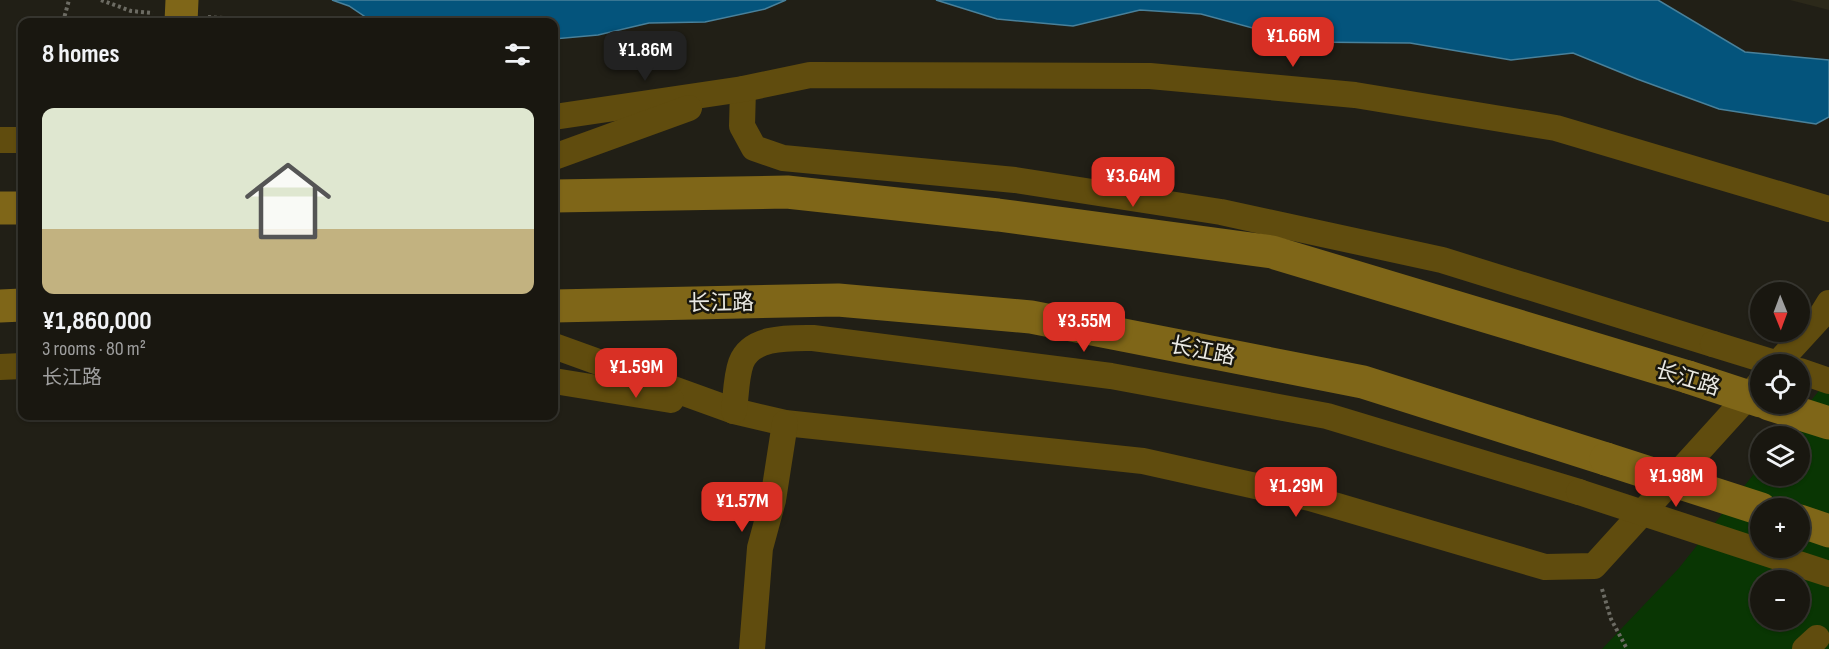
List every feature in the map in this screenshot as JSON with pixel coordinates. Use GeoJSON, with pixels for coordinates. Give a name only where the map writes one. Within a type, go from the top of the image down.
{"type":"FeatureCollection","features":[{"type":"Feature","properties":{"kind":"main road"},"geometry":{"type":"LineString","coordinates":[[181,18],[182,0]]}},
{"type":"Feature","properties":{"kind":"main road","name":"长江路"},"geometry":{"type":"LineString","coordinates":[[558,196],[787,192],[998,215],[1272,252],[1750,397]]}},
{"type":"Feature","properties":{"kind":"main road"},"geometry":{"type":"LineString","coordinates":[[0,208],[18,208]]}},
{"type":"Feature","properties":{"kind":"main road","name":"长江路"},"geometry":{"type":"LineString","coordinates":[[558,306],[838,300],[1031,317],[1363,381],[1750,505]]}},
{"type":"Feature","properties":{"kind":"main road"},"geometry":{"type":"LineString","coordinates":[[0,306],[18,305]]}},
{"type":"Feature","properties":{"kind":"main road"},"geometry":{"type":"LineString","coordinates":[[1801,414],[1829,423]]}},
{"type":"Feature","properties":{"kind":"main road"},"geometry":{"type":"LineString","coordinates":[[1810,524],[1829,531]]}},
{"type":"Feature","properties":{"kind":"street"},"geometry":{"type":"LineString","coordinates":[[558,116],[743,89],[810,75],[1150,76],[1355,95],[1556,128],[1829,209]]}},
{"type":"Feature","properties":{"kind":"street"},"geometry":{"type":"LineString","coordinates":[[558,156],[743,89]]}},
{"type":"Feature","properties":{"kind":"street"},"geometry":{"type":"LineString","coordinates":[[743,89],[742,126],[753,148],[783,158],[1015,180],[1221,212],[1442,260],[1750,355]]}},
{"type":"Feature","properties":{"kind":"street"},"geometry":{"type":"LineString","coordinates":[[0,140],[18,140]]}},
{"type":"Feature","properties":{"kind":"street"},"geometry":{"type":"LineString","coordinates":[[1787,354],[1821,316],[1829,303]]}},
{"type":"Feature","properties":{"kind":"street"},"geometry":{"type":"LineString","coordinates":[[734,411],[741,362],[755,346],[782,338],[813,338],[1111,376],[1327,416],[1579,492],[1829,574]]}},
{"type":"Feature","properties":{"kind":"street"},"geometry":{"type":"LineString","coordinates":[[558,347],[734,411]]}},
{"type":"Feature","properties":{"kind":"street"},"geometry":{"type":"LineString","coordinates":[[0,367],[18,366]]}},
{"type":"Feature","properties":{"kind":"street"},"geometry":{"type":"LineString","coordinates":[[1810,374],[1829,381]]}},
{"type":"Feature","properties":{"kind":"street"},"geometry":{"type":"LineString","coordinates":[[558,382],[734,411],[785,423],[1143,461],[1310,498],[1545,567],[1594,566],[1750,394]]}},
{"type":"Feature","properties":{"kind":"street"},"geometry":{"type":"LineString","coordinates":[[752,649],[760,548],[772,500],[785,423]]}},
{"type":"Feature","properties":{"kind":"path"},"geometry":{"type":"LineString","coordinates":[[64,18],[69,0]]}},
{"type":"Feature","properties":{"kind":"path"},"geometry":{"type":"LineString","coordinates":[[1594,566],[1611,619],[1627,649]]}},
{"type":"Feature","properties":{"kind":"shaded area"},"geometry":{"type":"Polygon","coordinates":[[[1790,0],[1829,0],[1829,10],[1790,0]]]}},
{"type":"Feature","properties":{"kind":"green space"},"geometry":{"type":"Polygon","coordinates":[[[1829,378],[1829,649],[1602,649],[1679,568],[1750,479],[1750,486],[1810,486],[1810,426],[1791,426],[1800,414],[1810,414],[1810,402],[1829,378]]]}},
{"type":"Feature","properties":{"kind":"water"},"geometry":{"type":"Polygon","coordinates":[[[332,0],[786,0],[765,9],[705,22],[649,23],[598,35],[558,39],[558,18],[367,18],[349,6],[332,0]]]}},
{"type":"Feature","properties":{"kind":"water"},"geometry":{"type":"Polygon","coordinates":[[[936,0],[1658,0],[1745,52],[1829,60],[1829,117],[1816,124],[1719,109],[1573,53],[1511,60],[1410,43],[1304,42],[1201,14],[1140,10],[1073,26],[997,19],[936,0]]]}}]}
